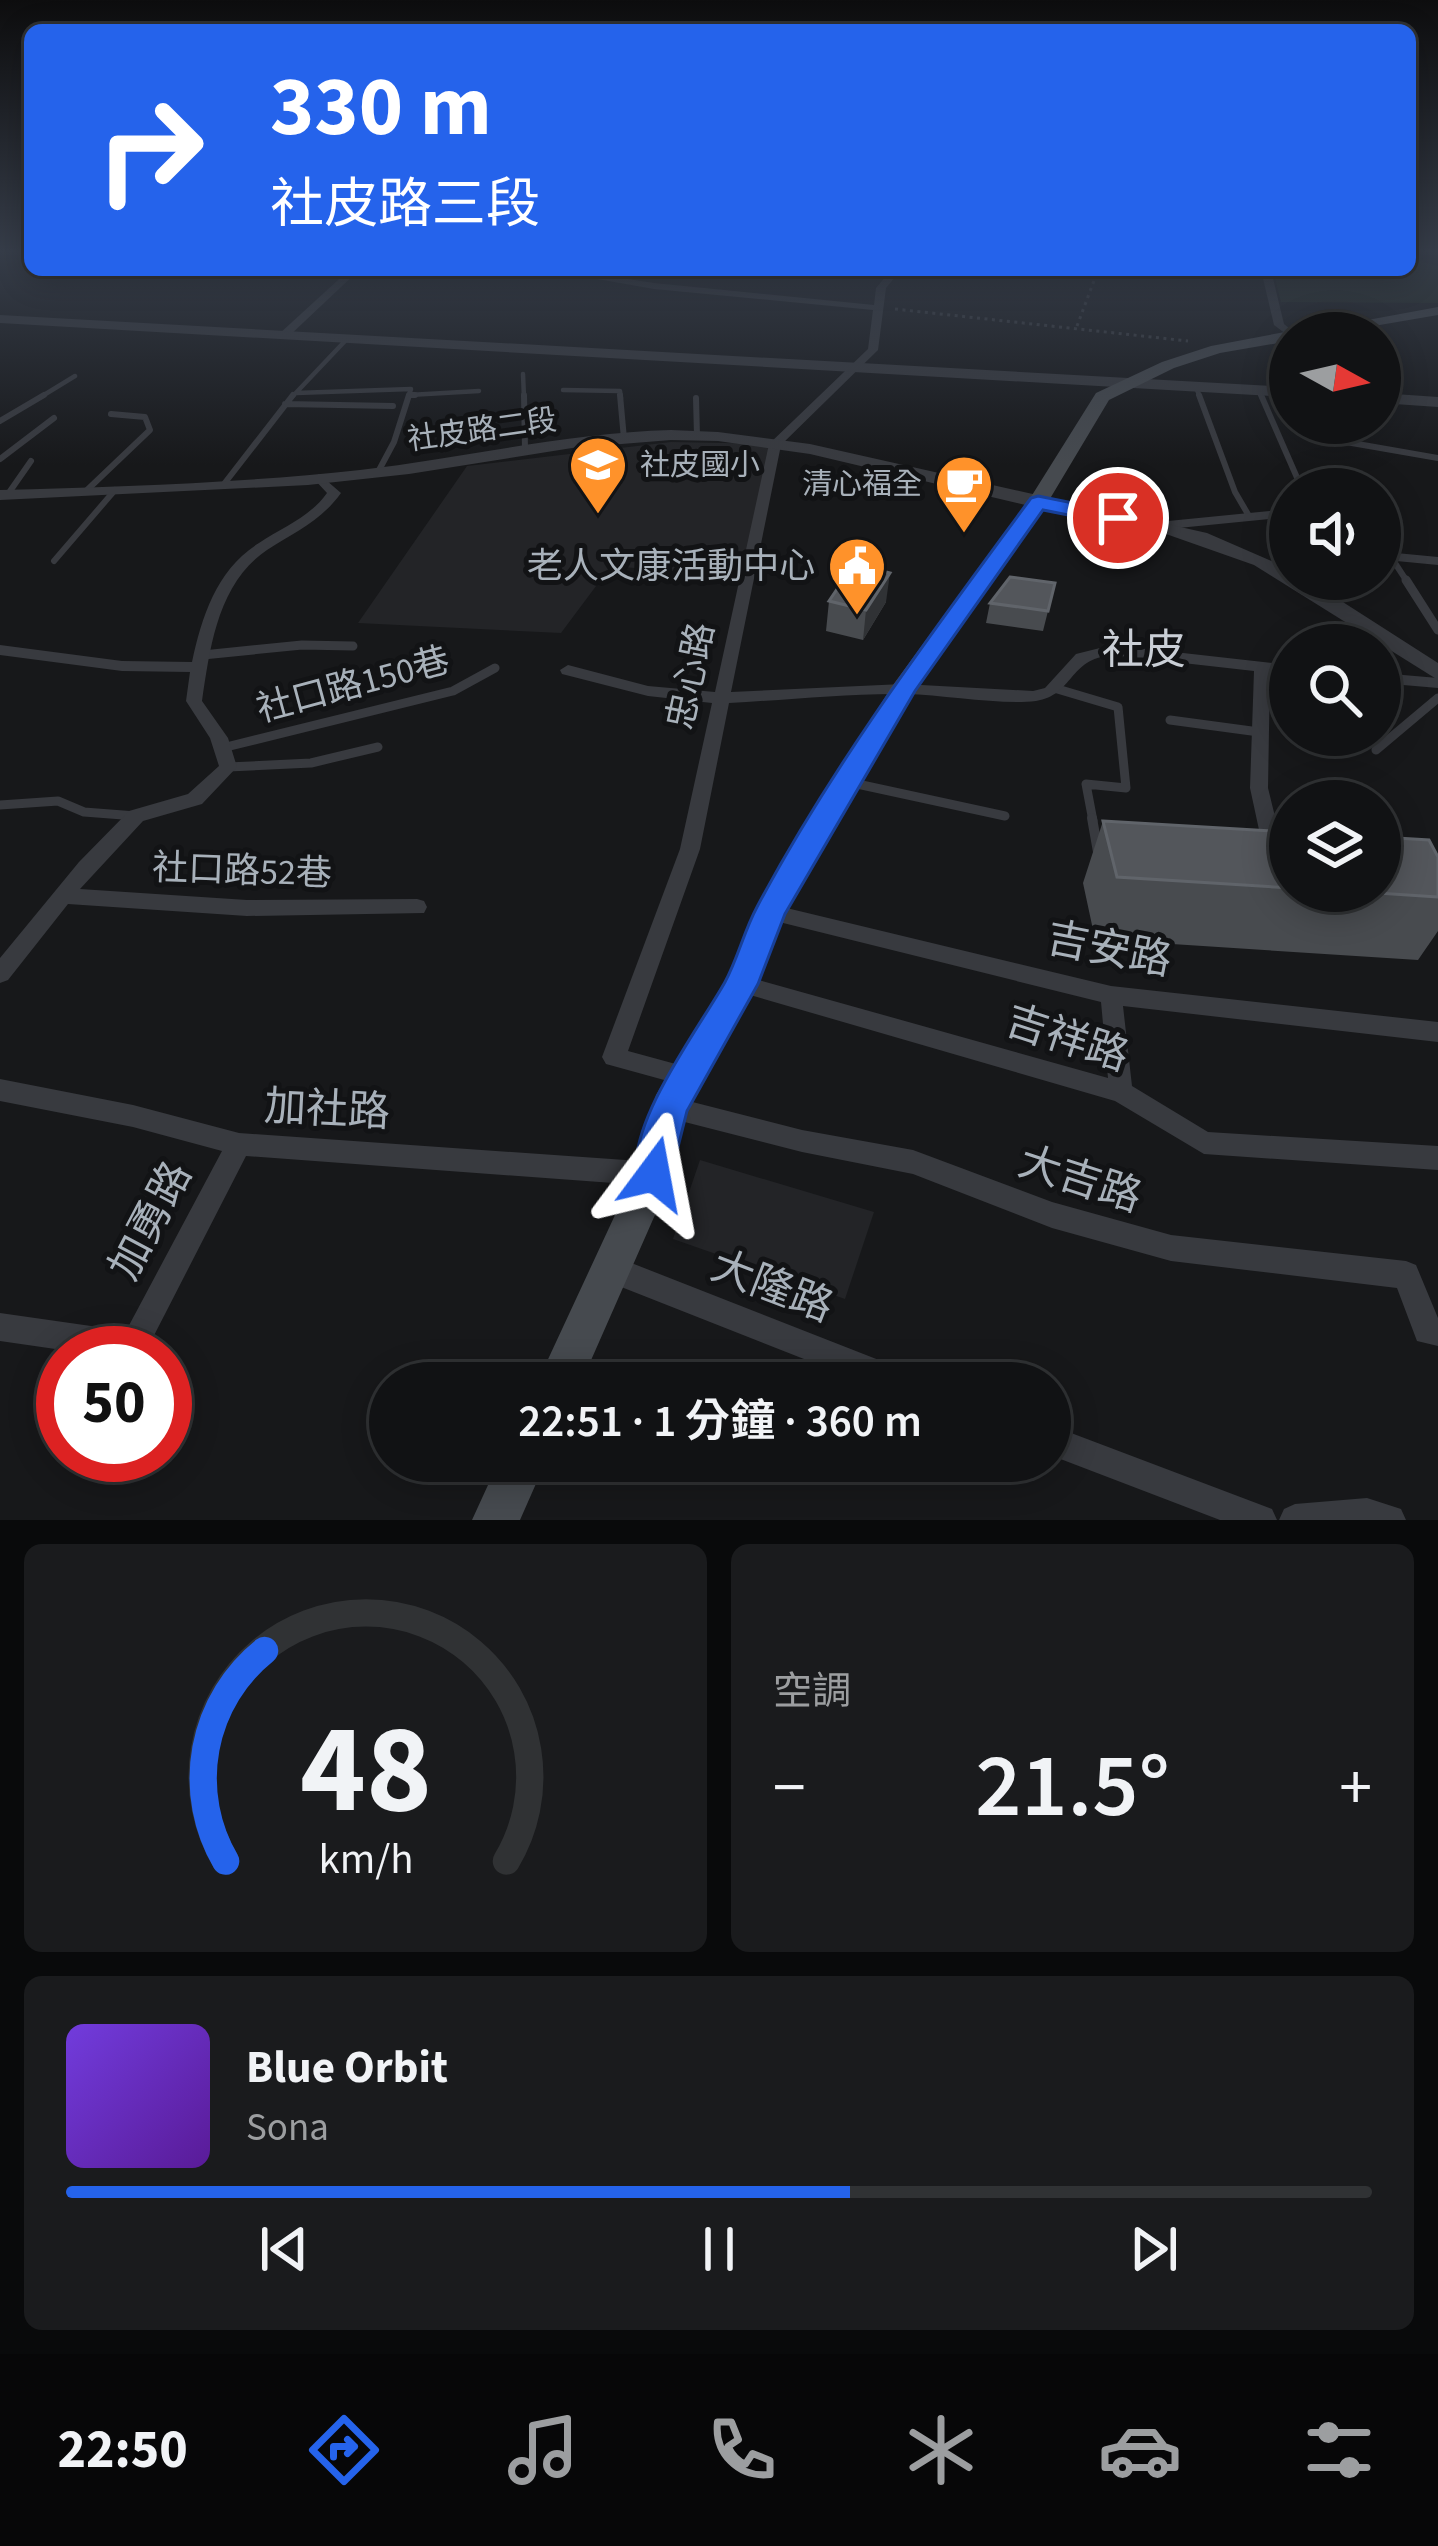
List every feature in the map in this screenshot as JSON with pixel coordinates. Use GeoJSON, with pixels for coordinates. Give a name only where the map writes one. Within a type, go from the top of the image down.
{"type":"FeatureCollection","features":[{"type":"Feature","properties":{"kind":"main road"},"geometry":{"type":"LineString","coordinates":[[568,1362],[654,1174],[669,1107],[741,984],[770,912],[903,689],[1038,502],[1102,397],[1125,382],[1217,349],[1269,339]]}},
{"type":"Feature","properties":{"kind":"main road"},"geometry":{"type":"LineString","coordinates":[[503,1516],[515,1482]]}},
{"type":"Feature","properties":{"kind":"street"},"geometry":{"type":"LineString","coordinates":[[62,323],[1269,391]]}},
{"type":"Feature","properties":{"kind":"street"},"geometry":{"type":"LineString","coordinates":[[284,337],[299,323]]}},
{"type":"Feature","properties":{"kind":"street"},"geometry":{"type":"LineString","coordinates":[[775,444],[873,350],[877,323]]}},
{"type":"Feature","properties":{"kind":"street"},"geometry":{"type":"LineString","coordinates":[[1401,399],[1438,402]]}},
{"type":"Feature","properties":{"kind":"street","name":"社皮路二段"},"geometry":{"type":"LineString","coordinates":[[4,494],[319,478],[525,449],[698,436],[864,459],[1158,526],[1222,543],[1269,566]]}},
{"type":"Feature","properties":{"kind":"street","name":"忠心路"},"geometry":{"type":"LineString","coordinates":[[686,1076],[614,1057],[690,849],[775,444]]}},
{"type":"Feature","properties":{"kind":"street"},"geometry":{"type":"LineString","coordinates":[[0,974],[136,816],[195,799],[225,758],[194,701],[221,587],[251,555],[323,512],[334,493],[319,478]]}},
{"type":"Feature","properties":{"kind":"street"},"geometry":{"type":"LineString","coordinates":[[1158,526],[1269,515]]}},
{"type":"Feature","properties":{"kind":"street"},"geometry":{"type":"LineString","coordinates":[[1401,558],[1438,561]]}},
{"type":"Feature","properties":{"kind":"street","name":"社皮路二段"},"geometry":{"type":"LineString","coordinates":[[1326,600],[1438,673]]}},
{"type":"Feature","properties":{"kind":"street"},"geometry":{"type":"LineString","coordinates":[[0,650],[122,666],[201,661]]}},
{"type":"Feature","properties":{"kind":"street"},"geometry":{"type":"LineString","coordinates":[[568,670],[648,691],[720,698],[903,689],[1034,696],[1054,688],[1069,662],[1087,652],[1112,650],[1269,668]]}},
{"type":"Feature","properties":{"kind":"street"},"geometry":{"type":"LineString","coordinates":[[1262,667],[1259,788],[1269,833]]}},
{"type":"Feature","properties":{"kind":"street"},"geometry":{"type":"LineString","coordinates":[[1401,680],[1438,683]]}},
{"type":"Feature","properties":{"kind":"street","name":"社口路52巷"},"geometry":{"type":"LineString","coordinates":[[65,896],[247,908],[417,907]]}},
{"type":"Feature","properties":{"kind":"street","name":"吉安路"},"geometry":{"type":"LineString","coordinates":[[770,912],[1112,995],[1438,1032]]}},
{"type":"Feature","properties":{"kind":"street","name":"吉祥路"},"geometry":{"type":"LineString","coordinates":[[741,984],[1121,1092],[1204,1143],[1438,1158]]}},
{"type":"Feature","properties":{"kind":"street"},"geometry":{"type":"LineString","coordinates":[[1112,995],[1121,1092]]}},
{"type":"Feature","properties":{"kind":"street","name":"加社路"},"geometry":{"type":"LineString","coordinates":[[0,1090],[133,1116],[239,1144],[654,1174]]}},
{"type":"Feature","properties":{"kind":"street","name":"大吉路"},"geometry":{"type":"LineString","coordinates":[[669,1107],[802,1142],[913,1162],[1052,1215],[1171,1249],[1406,1275],[1427,1331],[1438,1333]]}},
{"type":"Feature","properties":{"kind":"street","name":"加勇路"},"geometry":{"type":"LineString","coordinates":[[146,1326],[239,1144]]}},
{"type":"Feature","properties":{"kind":"street","name":"大隆路"},"geometry":{"type":"LineString","coordinates":[[610,1269],[848,1362]]}},
{"type":"Feature","properties":{"kind":"street","name":"加勇路"},"geometry":{"type":"LineString","coordinates":[[0,1328],[36,1334]]}},
{"type":"Feature","properties":{"kind":"street"},"geometry":{"type":"LineString","coordinates":[[1071,1448],[1261,1520]]}},
{"type":"Feature","properties":{"kind":"street"},"geometry":{"type":"LineString","coordinates":[[1295,1520],[1366,1514],[1386,1520]]}},
{"type":"Feature","properties":{"kind":"lane"},"geometry":{"type":"LineString","coordinates":[[224,484],[285,404],[346,340]]}},
{"type":"Feature","properties":{"kind":"lane"},"geometry":{"type":"LineString","coordinates":[[524,374],[525,449]]}},
{"type":"Feature","properties":{"kind":"lane"},"geometry":{"type":"LineString","coordinates":[[0,422],[75,376]]}},
{"type":"Feature","properties":{"kind":"lane"},"geometry":{"type":"LineString","coordinates":[[1196,386],[1235,492],[1249,516]]}},
{"type":"Feature","properties":{"kind":"lane"},"geometry":{"type":"LineString","coordinates":[[296,393],[411,389],[394,442],[377,472]]}},
{"type":"Feature","properties":{"kind":"lane"},"geometry":{"type":"LineString","coordinates":[[563,390],[620,392],[624,439]]}},
{"type":"Feature","properties":{"kind":"lane"},"geometry":{"type":"LineString","coordinates":[[1258,390],[1292,468]]}},
{"type":"Feature","properties":{"kind":"lane"},"geometry":{"type":"LineString","coordinates":[[409,395],[478,392]]}},
{"type":"Feature","properties":{"kind":"lane"},"geometry":{"type":"LineString","coordinates":[[696,398],[698,436]]}},
{"type":"Feature","properties":{"kind":"lane"},"geometry":{"type":"LineString","coordinates":[[285,404],[393,406]]}},
{"type":"Feature","properties":{"kind":"lane"},"geometry":{"type":"LineString","coordinates":[[86,491],[150,430],[145,417],[111,414]]}},
{"type":"Feature","properties":{"kind":"lane"},"geometry":{"type":"LineString","coordinates":[[0,459],[54,418]]}},
{"type":"Feature","properties":{"kind":"lane"},"geometry":{"type":"LineString","coordinates":[[1358,444],[1438,458]]}},
{"type":"Feature","properties":{"kind":"lane"},"geometry":{"type":"LineString","coordinates":[[4,494],[32,461]]}},
{"type":"Feature","properties":{"kind":"lane"},"geometry":{"type":"LineString","coordinates":[[54,561],[115,490]]}},
{"type":"Feature","properties":{"kind":"lane"},"geometry":{"type":"LineString","coordinates":[[1401,573],[1438,630]]}},
{"type":"Feature","properties":{"kind":"lane"},"geometry":{"type":"LineString","coordinates":[[201,661],[302,645],[353,646]]}},
{"type":"Feature","properties":{"kind":"lane","name":"社口路150巷"},"geometry":{"type":"LineString","coordinates":[[225,758],[453,691],[495,668]]}},
{"type":"Feature","properties":{"kind":"lane"},"geometry":{"type":"LineString","coordinates":[[1054,688],[1118,707],[1126,788],[1086,784],[1098,852]]}},
{"type":"Feature","properties":{"kind":"lane"},"geometry":{"type":"LineString","coordinates":[[1401,729],[1438,698]]}},
{"type":"Feature","properties":{"kind":"lane"},"geometry":{"type":"LineString","coordinates":[[1170,720],[1259,733]]}},
{"type":"Feature","properties":{"kind":"lane"},"geometry":{"type":"LineString","coordinates":[[225,758],[311,763],[378,747]]}},
{"type":"Feature","properties":{"kind":"lane"},"geometry":{"type":"LineString","coordinates":[[848,782],[1004,816]]}},
{"type":"Feature","properties":{"kind":"lane"},"geometry":{"type":"LineString","coordinates":[[0,805],[58,801],[84,812],[136,816]]}},
{"type":"Feature","properties":{"kind":"path"},"geometry":{"type":"LineString","coordinates":[[1026,323],[1178,338],[1217,349]]}},
{"type":"Feature","properties":{"kind":"path"},"geometry":{"type":"LineString","coordinates":[[1076,328],[1078,323]]}},
{"type":"Feature","properties":{"kind":"shaded area","name":"社皮國小"},"geometry":{"type":"Polygon","coordinates":[[[671,442],[779,444],[751,578],[611,566],[561,633],[358,623],[467,466],[671,442]]]}},
{"type":"Feature","properties":{"kind":"shaded area"},"geometry":{"type":"Polygon","coordinates":[[[700,1160],[874,1212],[845,1299],[673,1239],[700,1160]]]}},
{"type":"Feature","properties":{"kind":"building"},"geometry":{"type":"Polygon","coordinates":[[[854,564],[890,573],[866,610],[829,601],[854,564]]]}},
{"type":"Feature","properties":{"kind":"building"},"geometry":{"type":"Polygon","coordinates":[[[1010,577],[1055,583],[1048,611],[990,603],[1010,577]]]}},
{"type":"Feature","properties":{"kind":"building"},"geometry":{"type":"Polygon","coordinates":[[[1103,821],[1269,831],[1269,887],[1117,877],[1103,821]]]}},
{"type":"Feature","properties":{"kind":"building"},"geometry":{"type":"Polygon","coordinates":[[[1401,838],[1429,840],[1438,857],[1438,897],[1401,895],[1401,838]]]}},
{"type":"Feature","properties":{"kind":"place","name":"社皮國小"},"geometry":{"type":"Point","coordinates":[598,516]}},
{"type":"Feature","properties":{"kind":"place","name":"清心福全"},"geometry":{"type":"Point","coordinates":[964,535]}},
{"type":"Feature","properties":{"kind":"place","name":"老人文康活動中心"},"geometry":{"type":"Point","coordinates":[857,617]}},
{"type":"Feature","properties":{"kind":"district","name":"社皮"},"geometry":{"type":"Point","coordinates":[1144,651]}},
{"type":"Feature","properties":{"kind":"route"},"geometry":{"type":"LineString","coordinates":[[654,1174],[669,1107],[741,984],[770,912],[903,689],[1038,502],[1118,518]]}}]}
